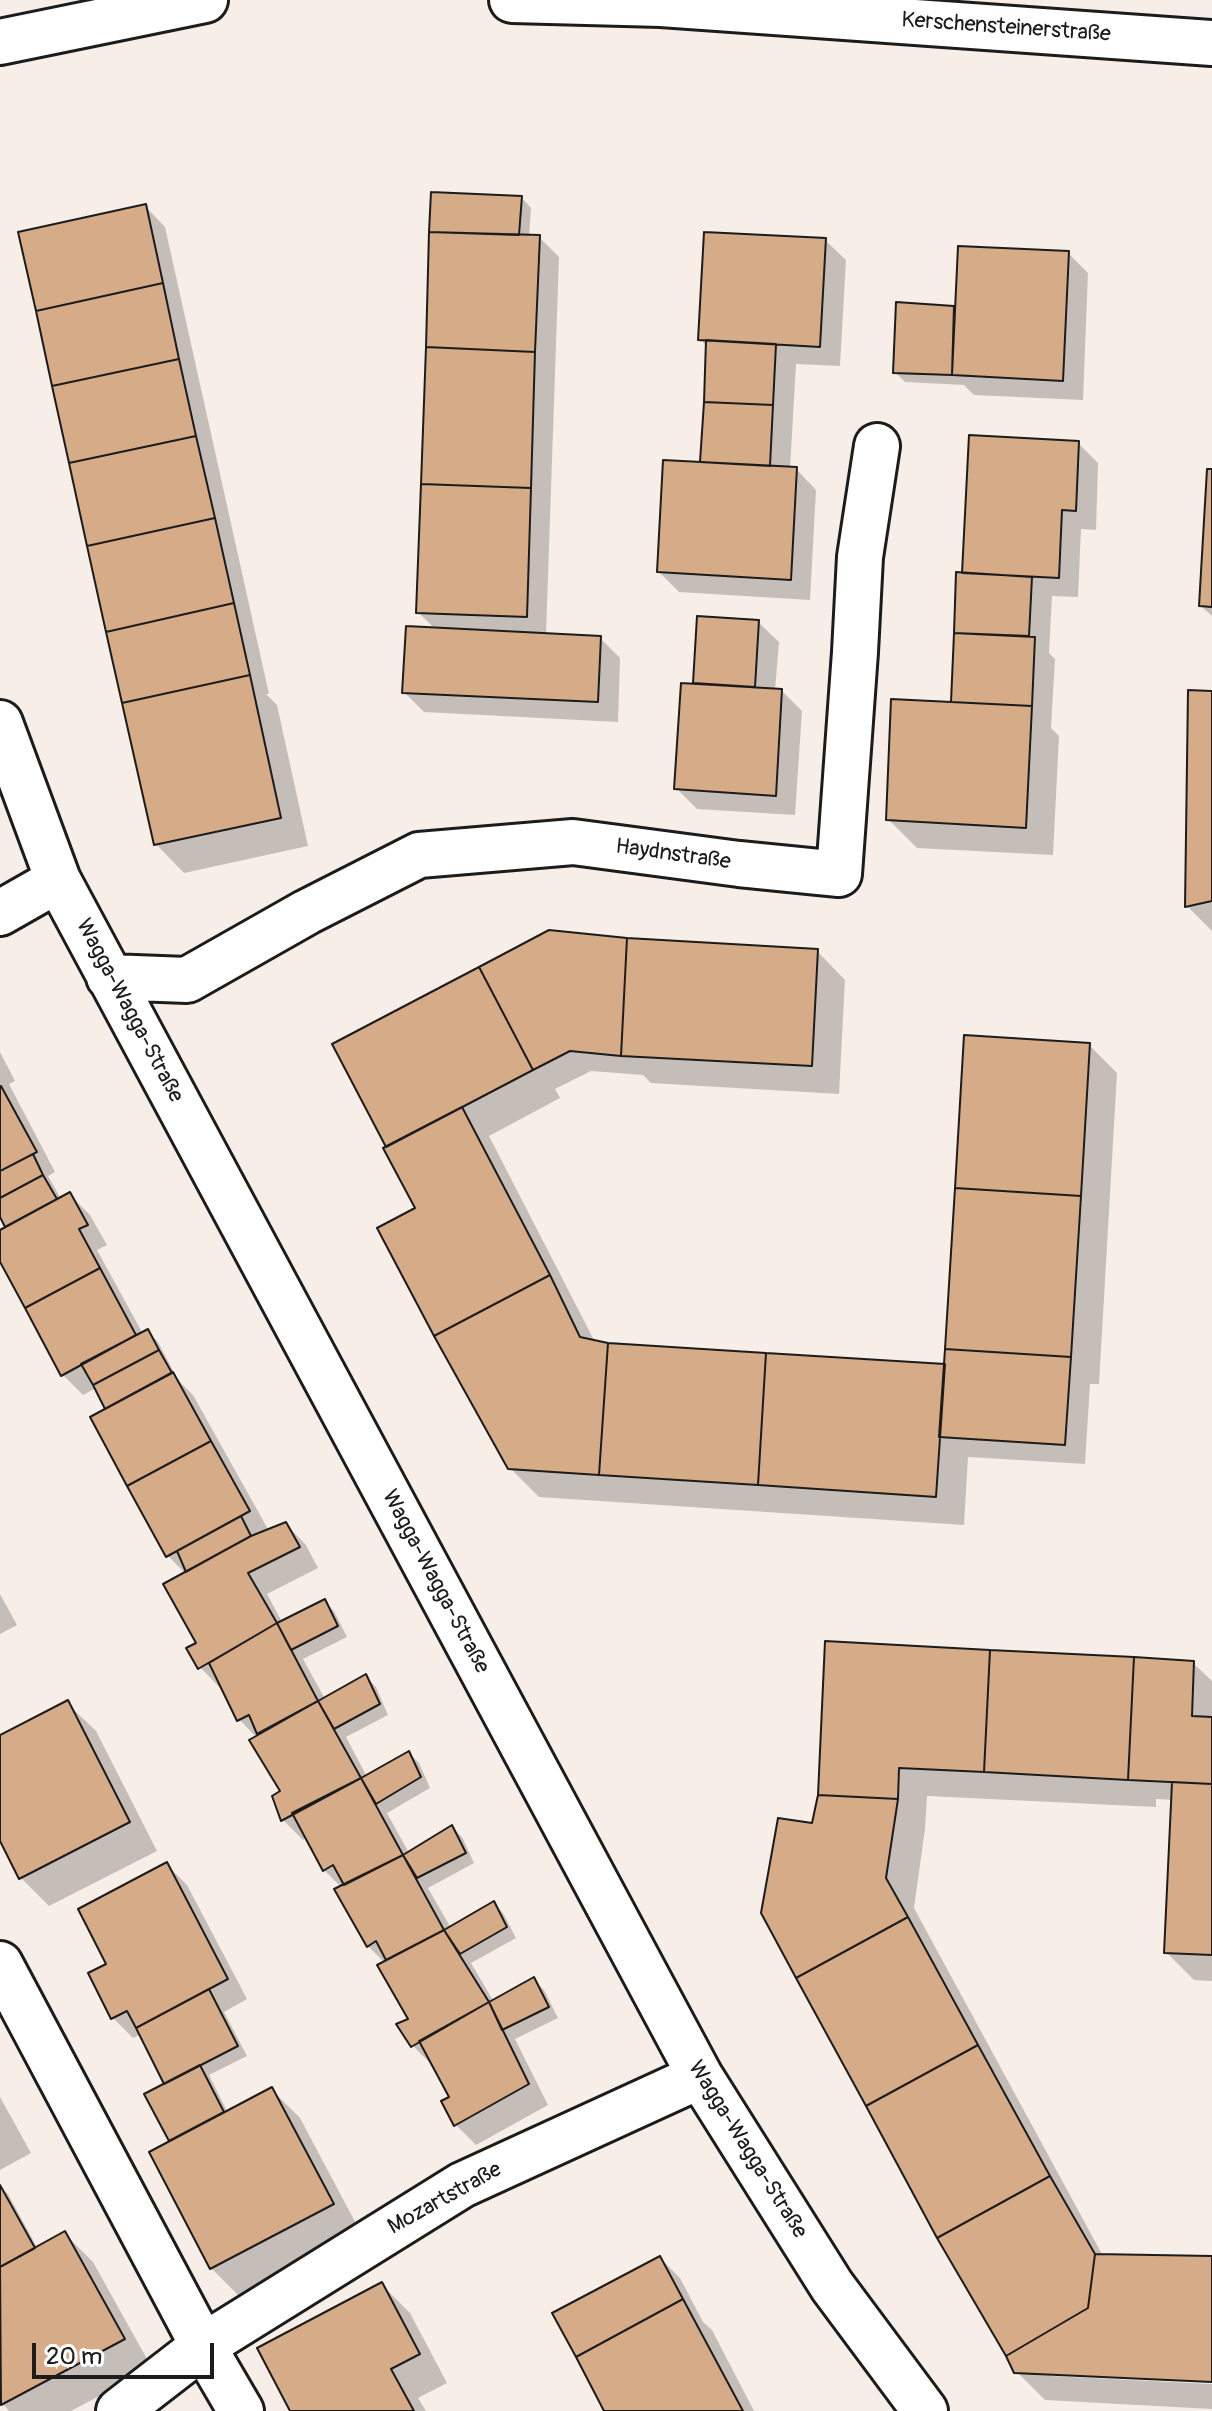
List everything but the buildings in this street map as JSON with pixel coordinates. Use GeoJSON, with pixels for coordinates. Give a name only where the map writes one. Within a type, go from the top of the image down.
{"type":"FeatureCollection","features":[{"type":"Feature","properties":{"kind":"street"},"geometry":{"type":"LineString","coordinates":[[0,42],[205,0]]}},
{"type":"Feature","properties":{"kind":"street","name":"Kerschensteinerstraße"},"geometry":{"type":"LineString","coordinates":[[512,0],[661,4],[1212,43]]}},
{"type":"Feature","properties":{"kind":"street","name":"Haydnstraße"},"geometry":{"type":"LineString","coordinates":[[109,977],[187,980],[307,912],[419,855],[573,842],[839,874],[860,557],[877,446]]}},
{"type":"Feature","properties":{"kind":"street","name":"Wagga-Wagga-Straße"},"geometry":{"type":"LineString","coordinates":[[0,723],[58,880],[700,2076],[832,2286],[925,2411]]}},
{"type":"Feature","properties":{"kind":"street"},"geometry":{"type":"LineString","coordinates":[[0,913],[58,880]]}},
{"type":"Feature","properties":{"kind":"street"},"geometry":{"type":"LineString","coordinates":[[0,1964],[203,2346],[241,2411]]}},
{"type":"Feature","properties":{"kind":"street","name":"Mozartstraße"},"geometry":{"type":"LineString","coordinates":[[119,2411],[203,2346],[462,2185],[700,2076]]}}]}
